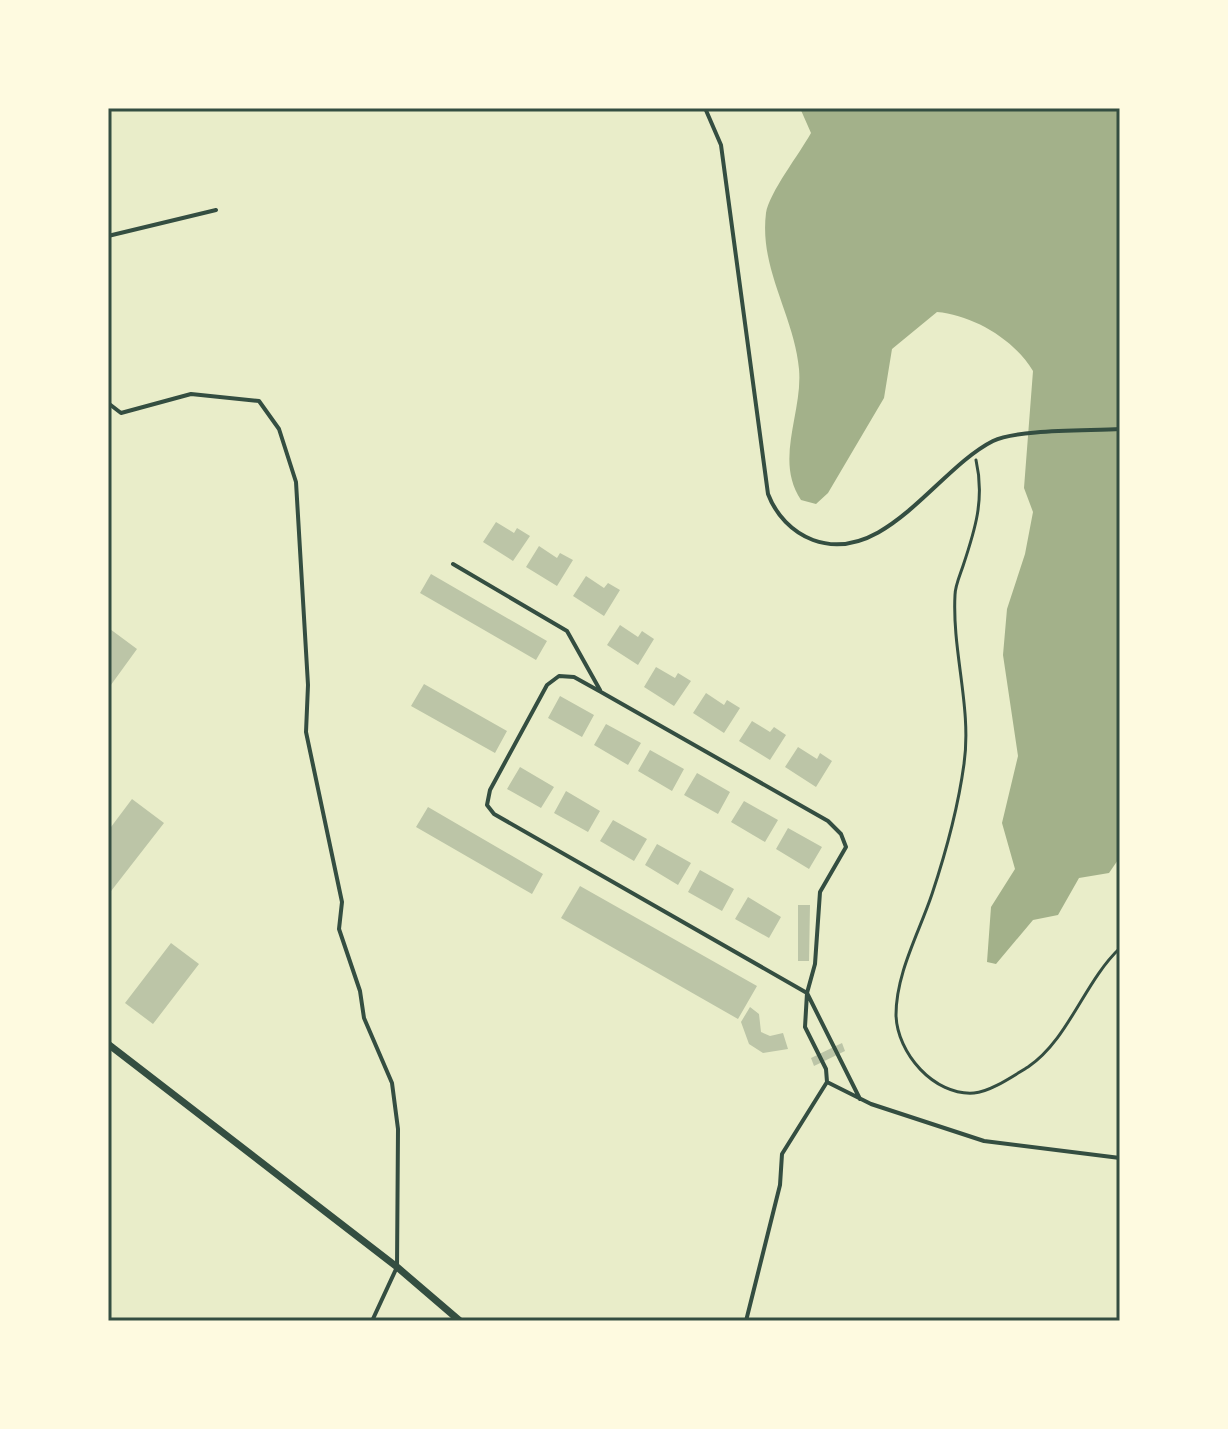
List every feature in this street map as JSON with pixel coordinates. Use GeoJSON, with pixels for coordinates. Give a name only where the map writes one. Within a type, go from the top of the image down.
{"type":"FeatureCollection","features":[{"type":"Feature","properties":{"kind":"street"},"geometry":{"type":"LineString","coordinates":[[108,1044],[397,1267],[460,1321]]}},
{"type":"Feature","properties":{"kind":"lane"},"geometry":{"type":"LineString","coordinates":[[705,108],[721,145],[768,494],[773,506],[797,533],[819,542],[868,539],[887,527],[974,453],[1006,437],[1120,429]]}},
{"type":"Feature","properties":{"kind":"lane"},"geometry":{"type":"LineString","coordinates":[[108,236],[216,210]]}},
{"type":"Feature","properties":{"kind":"lane"},"geometry":{"type":"LineString","coordinates":[[108,403],[121,413],[191,394],[259,401],[279,429],[296,482],[308,685],[306,732],[342,902],[339,929],[360,991],[364,1018],[392,1083],[398,1129],[397,1267],[372,1321]]}},
{"type":"Feature","properties":{"kind":"lane"},"geometry":{"type":"LineString","coordinates":[[453,564],[567,631],[601,692]]}},
{"type":"Feature","properties":{"kind":"lane"},"geometry":{"type":"LineString","coordinates":[[746,1321],[780,1185],[782,1154],[827,1082],[826,1069],[805,1027],[807,993],[815,964],[820,892],[846,847],[841,834],[828,821],[574,677],[559,676],[547,685],[490,790],[487,805],[494,814],[807,993],[860,1099]]}},
{"type":"Feature","properties":{"kind":"lane"},"geometry":{"type":"LineString","coordinates":[[827,1082],[921,1123],[984,1141],[1120,1158]]}},
{"type":"Feature","properties":{"kind":"path"},"geometry":{"type":"LineString","coordinates":[[974,453],[981,492],[978,519],[954,593],[966,722],[965,762],[952,825],[900,987],[896,1017],[913,1063],[937,1083],[958,1093],[977,1093],[1030,1065],[1056,1039],[1103,964],[1120,948]]}},
{"type":"Feature","properties":{"kind":"shaded area"},"geometry":{"type":"Polygon","coordinates":[[[800,108],[1120,108],[1120,857],[1109,873],[1079,878],[1058,915],[1033,920],[996,964],[987,962],[991,907],[1015,869],[1002,823],[1018,756],[1003,655],[1007,609],[1025,554],[1033,512],[1024,488],[1033,371],[1015,349],[992,331],[965,318],[937,312],[892,349],[884,398],[828,493],[816,504],[801,500],[793,485],[790,469],[799,369],[791,330],[772,273],[765,234],[768,205],[811,133],[800,108]]]}},
{"type":"Feature","properties":{"kind":"building"},"geometry":{"type":"Polygon","coordinates":[[[496,522],[514,533],[517,528],[530,536],[513,561],[483,542],[496,522]]]}},
{"type":"Feature","properties":{"kind":"building"},"geometry":{"type":"Polygon","coordinates":[[[539,546],[557,558],[560,553],[573,560],[557,586],[526,567],[539,546]]]}},
{"type":"Feature","properties":{"kind":"building"},"geometry":{"type":"Polygon","coordinates":[[[431,574],[547,641],[536,660],[420,593],[431,574]]]}},
{"type":"Feature","properties":{"kind":"building"},"geometry":{"type":"Polygon","coordinates":[[[586,576],[604,588],[608,583],[620,590],[604,616],[573,596],[586,576]]]}},
{"type":"Feature","properties":{"kind":"building"},"geometry":{"type":"Polygon","coordinates":[[[620,625],[638,637],[642,631],[654,639],[638,665],[607,645],[620,625]]]}},
{"type":"Feature","properties":{"kind":"building"},"geometry":{"type":"Polygon","coordinates":[[[110,629],[137,649],[108,689],[108,631],[110,629]]]}},
{"type":"Feature","properties":{"kind":"building"},"geometry":{"type":"Polygon","coordinates":[[[656,667],[675,678],[678,673],[691,681],[674,706],[644,687],[656,667]]]}},
{"type":"Feature","properties":{"kind":"building"},"geometry":{"type":"Polygon","coordinates":[[[424,684],[507,731],[495,753],[411,706],[424,684]]]}},
{"type":"Feature","properties":{"kind":"building"},"geometry":{"type":"Polygon","coordinates":[[[706,693],[724,705],[727,700],[740,708],[724,733],[693,713],[706,693]]]}},
{"type":"Feature","properties":{"kind":"building"},"geometry":{"type":"Polygon","coordinates":[[[560,696],[594,715],[582,737],[548,718],[560,696]]]}},
{"type":"Feature","properties":{"kind":"building"},"geometry":{"type":"Polygon","coordinates":[[[752,721],[770,732],[774,727],[786,735],[770,760],[739,741],[752,721]]]}},
{"type":"Feature","properties":{"kind":"building"},"geometry":{"type":"Polygon","coordinates":[[[606,724],[641,743],[628,765],[594,745],[606,724]]]}},
{"type":"Feature","properties":{"kind":"building"},"geometry":{"type":"Polygon","coordinates":[[[798,747],[817,759],[820,753],[832,761],[816,787],[785,767],[798,747]]]}},
{"type":"Feature","properties":{"kind":"building"},"geometry":{"type":"Polygon","coordinates":[[[650,750],[684,769],[672,791],[638,771],[650,750]]]}},
{"type":"Feature","properties":{"kind":"building"},"geometry":{"type":"Polygon","coordinates":[[[520,767],[554,787],[541,808],[507,789],[520,767]]]}},
{"type":"Feature","properties":{"kind":"building"},"geometry":{"type":"Polygon","coordinates":[[[697,773],[730,792],[718,814],[684,795],[697,773]]]}},
{"type":"Feature","properties":{"kind":"building"},"geometry":{"type":"Polygon","coordinates":[[[566,791],[600,811],[588,832],[554,813],[566,791]]]}},
{"type":"Feature","properties":{"kind":"building"},"geometry":{"type":"Polygon","coordinates":[[[132,799],[164,823],[108,895],[108,831],[132,799]]]}},
{"type":"Feature","properties":{"kind":"building"},"geometry":{"type":"Polygon","coordinates":[[[744,801],[778,820],[765,842],[731,822],[744,801]]]}},
{"type":"Feature","properties":{"kind":"building"},"geometry":{"type":"Polygon","coordinates":[[[428,807],[543,874],[532,894],[416,827],[428,807]]]}},
{"type":"Feature","properties":{"kind":"building"},"geometry":{"type":"Polygon","coordinates":[[[613,820],[647,839],[634,861],[600,841],[613,820]]]}},
{"type":"Feature","properties":{"kind":"building"},"geometry":{"type":"Polygon","coordinates":[[[788,828],[822,847],[809,869],[776,849],[788,828]]]}},
{"type":"Feature","properties":{"kind":"building"},"geometry":{"type":"Polygon","coordinates":[[[657,844],[691,863],[678,885],[645,865],[657,844]]]}},
{"type":"Feature","properties":{"kind":"building"},"geometry":{"type":"Polygon","coordinates":[[[700,870],[734,889],[722,911],[688,892],[700,870]]]}},
{"type":"Feature","properties":{"kind":"building"},"geometry":{"type":"Polygon","coordinates":[[[580,886],[757,986],[738,1019],[561,918],[580,886]]]}},
{"type":"Feature","properties":{"kind":"building"},"geometry":{"type":"Polygon","coordinates":[[[748,897],[781,917],[769,938],[735,919],[748,897]]]}},
{"type":"Feature","properties":{"kind":"building"},"geometry":{"type":"Polygon","coordinates":[[[798,905],[810,905],[809,961],[798,961],[798,905]]]}},
{"type":"Feature","properties":{"kind":"building"},"geometry":{"type":"Polygon","coordinates":[[[171,943],[199,964],[153,1024],[125,1003],[171,943]]]}},
{"type":"Feature","properties":{"kind":"building"},"geometry":{"type":"Polygon","coordinates":[[[750,1007],[759,1014],[761,1032],[770,1036],[783,1033],[788,1049],[763,1053],[749,1044],[741,1022],[750,1007]]]}},
{"type":"Feature","properties":{"kind":"building"},"geometry":{"type":"Polygon","coordinates":[[[842,1043],[845,1051],[814,1066],[811,1058],[842,1043]]]}}]}
